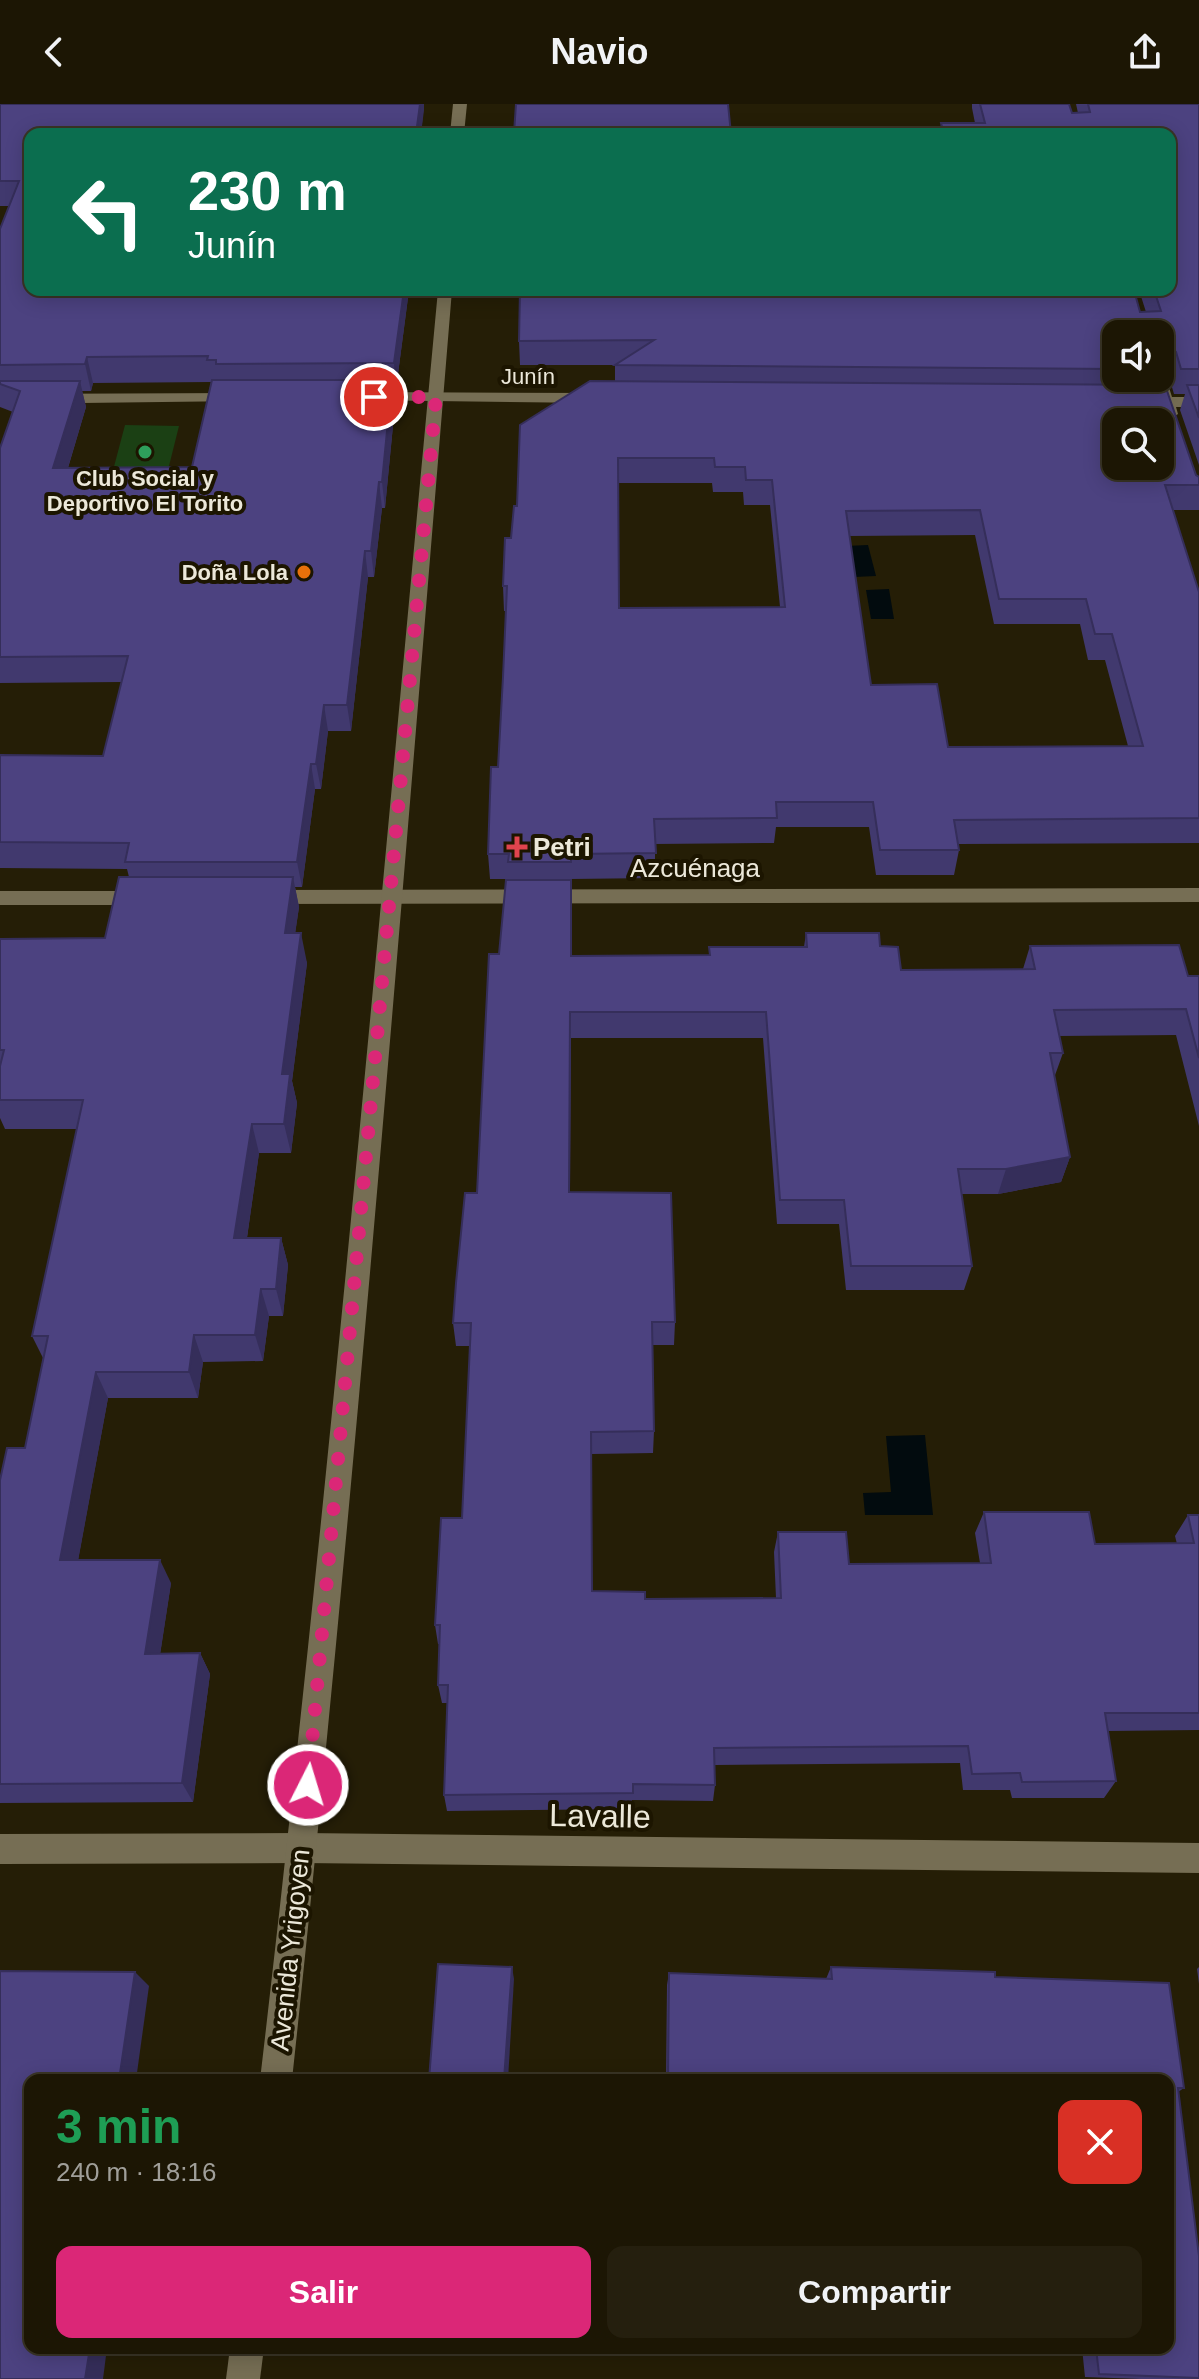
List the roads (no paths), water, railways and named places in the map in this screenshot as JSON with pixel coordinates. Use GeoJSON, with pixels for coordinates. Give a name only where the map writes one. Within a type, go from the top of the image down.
{"type":"FeatureCollection","features":[{"type":"Feature","properties":{"kind":"street"},"geometry":{"type":"LineString","coordinates":[[458,128],[460,104]]}},
{"type":"Feature","properties":{"kind":"street","name":"Avenida Yrigoyen"},"geometry":{"type":"LineString","coordinates":[[277,2074],[302,1848],[392,896],[444,296]]}},
{"type":"Feature","properties":{"kind":"street"},"geometry":{"type":"LineString","coordinates":[[1163,392],[1176,430]]}},
{"type":"Feature","properties":{"kind":"street","name":"Junín"},"geometry":{"type":"LineString","coordinates":[[343,397],[611,398]]}},
{"type":"Feature","properties":{"kind":"street"},"geometry":{"type":"LineString","coordinates":[[0,399],[249,398]]}},
{"type":"Feature","properties":{"kind":"street"},"geometry":{"type":"LineString","coordinates":[[1119,402],[1199,402]]}},
{"type":"Feature","properties":{"kind":"street","name":"Azcuénaga"},"geometry":{"type":"LineString","coordinates":[[251,897],[1199,895]]}},
{"type":"Feature","properties":{"kind":"street"},"geometry":{"type":"LineString","coordinates":[[0,898],[172,898]]}},
{"type":"Feature","properties":{"kind":"street","name":"Lavalle"},"geometry":{"type":"LineString","coordinates":[[0,1849],[302,1848],[1199,1858]]}},
{"type":"Feature","properties":{"kind":"street"},"geometry":{"type":"LineString","coordinates":[[243,2379],[246,2354]]}},
{"type":"Feature","properties":{"kind":"place","name":"Club Social y Deportivo El Torito"},"geometry":{"type":"Point","coordinates":[145,452]}},
{"type":"Feature","properties":{"kind":"place","name":"Doña Lola"},"geometry":{"type":"Point","coordinates":[304,572]}},
{"type":"Feature","properties":{"kind":"place","name":"Petri"},"geometry":{"type":"Point","coordinates":[517,847]}}]}
